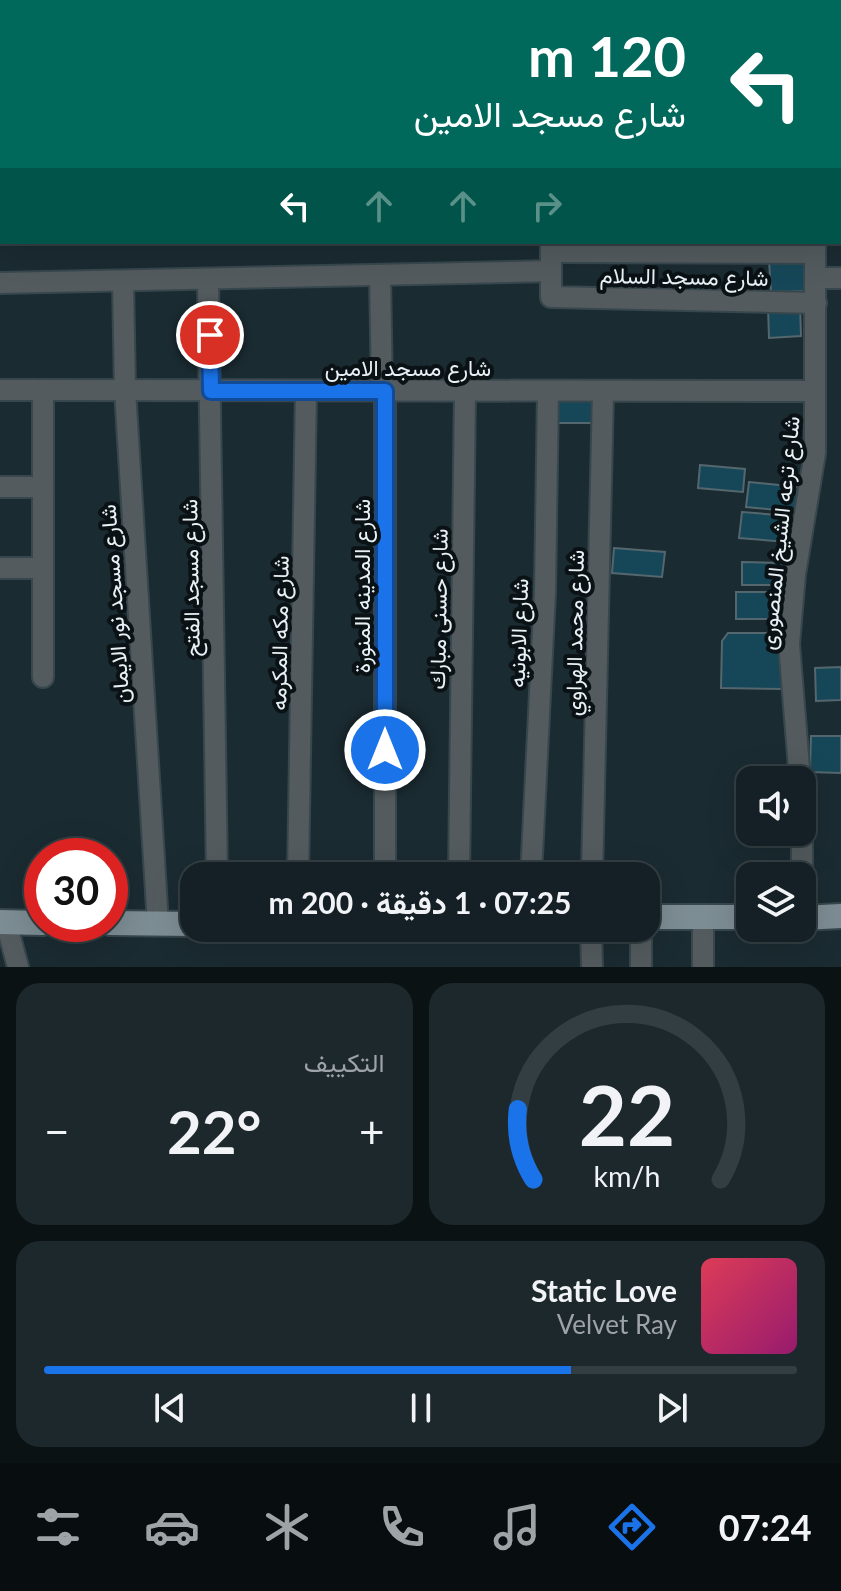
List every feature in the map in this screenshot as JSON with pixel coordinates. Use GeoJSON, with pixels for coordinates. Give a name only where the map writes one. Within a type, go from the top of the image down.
{"type":"FeatureCollection","features":[{"type":"Feature","properties":{"kind":"main road"},"geometry":{"type":"LineString","coordinates":[[660,917],[736,916]]}},
{"type":"Feature","properties":{"kind":"main road"},"geometry":{"type":"LineString","coordinates":[[816,917],[841,916]]}},
{"type":"Feature","properties":{"kind":"main road"},"geometry":{"type":"LineString","coordinates":[[3,922],[24,923]]}},
{"type":"Feature","properties":{"kind":"main road"},"geometry":{"type":"LineString","coordinates":[[128,923],[180,924]]}},
{"type":"Feature","properties":{"kind":"street"},"geometry":{"type":"LineString","coordinates":[[0,283],[380,275],[551,255],[815,248]]}},
{"type":"Feature","properties":{"kind":"street","name":"شارع ترعه الشيخ المنصورى"},"geometry":{"type":"LineString","coordinates":[[799,766],[789,644],[795,574],[815,453],[815,248]]}},
{"type":"Feature","properties":{"kind":"street","name":"شارع مسجد السلام"},"geometry":{"type":"LineString","coordinates":[[551,255],[551,297],[816,303]]}},
{"type":"Feature","properties":{"kind":"street","name":"شارع المدينه المنورة"},"geometry":{"type":"LineString","coordinates":[[380,275],[385,862]]}},
{"type":"Feature","properties":{"kind":"street"},"geometry":{"type":"LineString","coordinates":[[815,278],[841,278]]}},
{"type":"Feature","properties":{"kind":"street","name":"شارع مسجد الفتح"},"geometry":{"type":"LineString","coordinates":[[208,279],[217,862]]}},
{"type":"Feature","properties":{"kind":"street","name":"شارع مسجد نور الايمان"},"geometry":{"type":"LineString","coordinates":[[123,281],[125,390],[158,924]]}},
{"type":"Feature","properties":{"kind":"street","name":"شارع مسجد الامين"},"geometry":{"type":"LineString","coordinates":[[0,390],[815,391]]}},
{"type":"Feature","properties":{"kind":"street"},"geometry":{"type":"LineString","coordinates":[[43,390],[43,677]]}},
{"type":"Feature","properties":{"kind":"street","name":"شارع مكه المكرمه"},"geometry":{"type":"LineString","coordinates":[[298,862],[306,391]]}},
{"type":"Feature","properties":{"kind":"street","name":"شارع حسنى مبارك"},"geometry":{"type":"LineString","coordinates":[[459,862],[465,391]]}},
{"type":"Feature","properties":{"kind":"street","name":"شارع الابونيه"},"geometry":{"type":"LineString","coordinates":[[532,862],[545,592],[548,392]]}},
{"type":"Feature","properties":{"kind":"street","name":"شارع محمد الهراوي"},"geometry":{"type":"LineString","coordinates":[[592,862],[603,392]]}},
{"type":"Feature","properties":{"kind":"street"},"geometry":{"type":"LineString","coordinates":[[0,487],[43,487]]}},
{"type":"Feature","properties":{"kind":"street"},"geometry":{"type":"LineString","coordinates":[[0,568],[41,568]]}},
{"type":"Feature","properties":{"kind":"street"},"geometry":{"type":"LineString","coordinates":[[703,915],[703,967]]}},
{"type":"Feature","properties":{"kind":"street"},"geometry":{"type":"LineString","coordinates":[[3,922],[18,967]]}},
{"type":"Feature","properties":{"kind":"street"},"geometry":{"type":"LineString","coordinates":[[591,942],[592,967]]}},
{"type":"Feature","properties":{"kind":"street"},"geometry":{"type":"LineString","coordinates":[[641,942],[641,967]]}},
{"type":"Feature","properties":{"kind":"building"},"geometry":{"type":"Polygon","coordinates":[[[805,259],[807,291],[771,292],[769,260],[805,259]]]}},
{"type":"Feature","properties":{"kind":"building"},"geometry":{"type":"Polygon","coordinates":[[[800,306],[801,336],[769,338],[768,307],[800,306]]]}},
{"type":"Feature","properties":{"kind":"building"},"geometry":{"type":"Polygon","coordinates":[[[551,395],[599,395],[599,423],[551,423],[551,395]]]}},
{"type":"Feature","properties":{"kind":"building"},"geometry":{"type":"Polygon","coordinates":[[[700,465],[745,469],[743,492],[698,488],[700,465]]]}},
{"type":"Feature","properties":{"kind":"building"},"geometry":{"type":"Polygon","coordinates":[[[749,482],[798,487],[796,512],[746,507],[749,482]]]}},
{"type":"Feature","properties":{"kind":"building"},"geometry":{"type":"Polygon","coordinates":[[[742,512],[790,516],[787,542],[739,538],[742,512]]]}},
{"type":"Feature","properties":{"kind":"building"},"geometry":{"type":"Polygon","coordinates":[[[614,548],[665,552],[662,577],[612,573],[614,548]]]}},
{"type":"Feature","properties":{"kind":"building"},"geometry":{"type":"Polygon","coordinates":[[[742,562],[786,563],[786,585],[742,585],[742,562]]]}},
{"type":"Feature","properties":{"kind":"building"},"geometry":{"type":"Polygon","coordinates":[[[736,592],[782,592],[782,619],[736,619],[736,592]]]}},
{"type":"Feature","properties":{"kind":"building"},"geometry":{"type":"Polygon","coordinates":[[[728,633],[787,633],[786,689],[721,688],[722,641],[728,633]]]}},
{"type":"Feature","properties":{"kind":"building"},"geometry":{"type":"Polygon","coordinates":[[[841,667],[841,700],[816,701],[815,668],[841,667]]]}},
{"type":"Feature","properties":{"kind":"building"},"geometry":{"type":"Polygon","coordinates":[[[811,736],[841,736],[841,773],[816,772],[816,766],[810,766],[811,736]]]}},
{"type":"Feature","properties":{"kind":"route"},"geometry":{"type":"LineString","coordinates":[[210,335],[211,391],[385,391],[385,750]]}}]}
